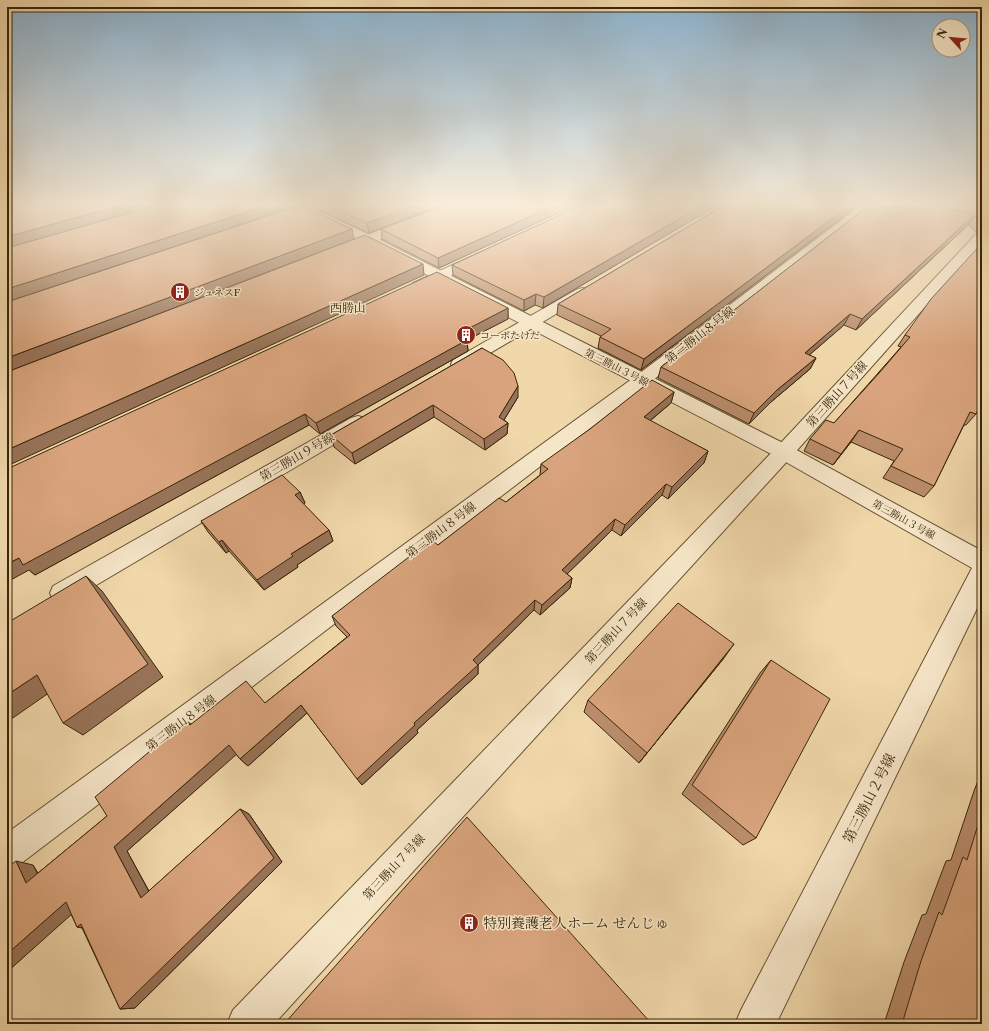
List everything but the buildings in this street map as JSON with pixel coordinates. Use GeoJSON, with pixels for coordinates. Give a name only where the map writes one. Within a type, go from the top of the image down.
{"type":"FeatureCollection","features":[{"type":"Feature","properties":{"kind":"street"},"geometry":{"type":"LineString","coordinates":[[331,254],[338,251]]}},
{"type":"Feature","properties":{"kind":"street","name":"第三勝山３号線"},"geometry":{"type":"LineString","coordinates":[[392,251],[784,452],[982,562]]}},
{"type":"Feature","properties":{"kind":"street"},"geometry":{"type":"LineString","coordinates":[[404,293],[492,251]]}},
{"type":"Feature","properties":{"kind":"street","name":"第三勝山８号線"},"geometry":{"type":"LineString","coordinates":[[7,853],[642,380],[809,251]]}},
{"type":"Feature","properties":{"kind":"street","name":"第三勝山７号線"},"geometry":{"type":"LineString","coordinates":[[247,1024],[784,452],[967,251]]}},
{"type":"Feature","properties":{"kind":"street"},"geometry":{"type":"LineString","coordinates":[[441,374],[598,283]]}},
{"type":"Feature","properties":{"kind":"street","name":"第三勝山９号線"},"geometry":{"type":"LineString","coordinates":[[48,600],[372,414]]}},
{"type":"Feature","properties":{"kind":"street","name":"第三勝山２号線"},"geometry":{"type":"LineString","coordinates":[[755,1024],[982,573]]}},
{"type":"Feature","properties":{"kind":"place","name":"ジュネスF"},"geometry":{"type":"Point","coordinates":[180,292]}},
{"type":"Feature","properties":{"kind":"place","name":"コーポたけだ"},"geometry":{"type":"Point","coordinates":[466,335]}},
{"type":"Feature","properties":{"kind":"place","name":"特別養護老人ホーム せんじゅ"},"geometry":{"type":"Point","coordinates":[469,923]}},
{"type":"Feature","properties":{"kind":"district","name":"西勝山"},"geometry":{"type":"Point","coordinates":[348,308]}}]}
